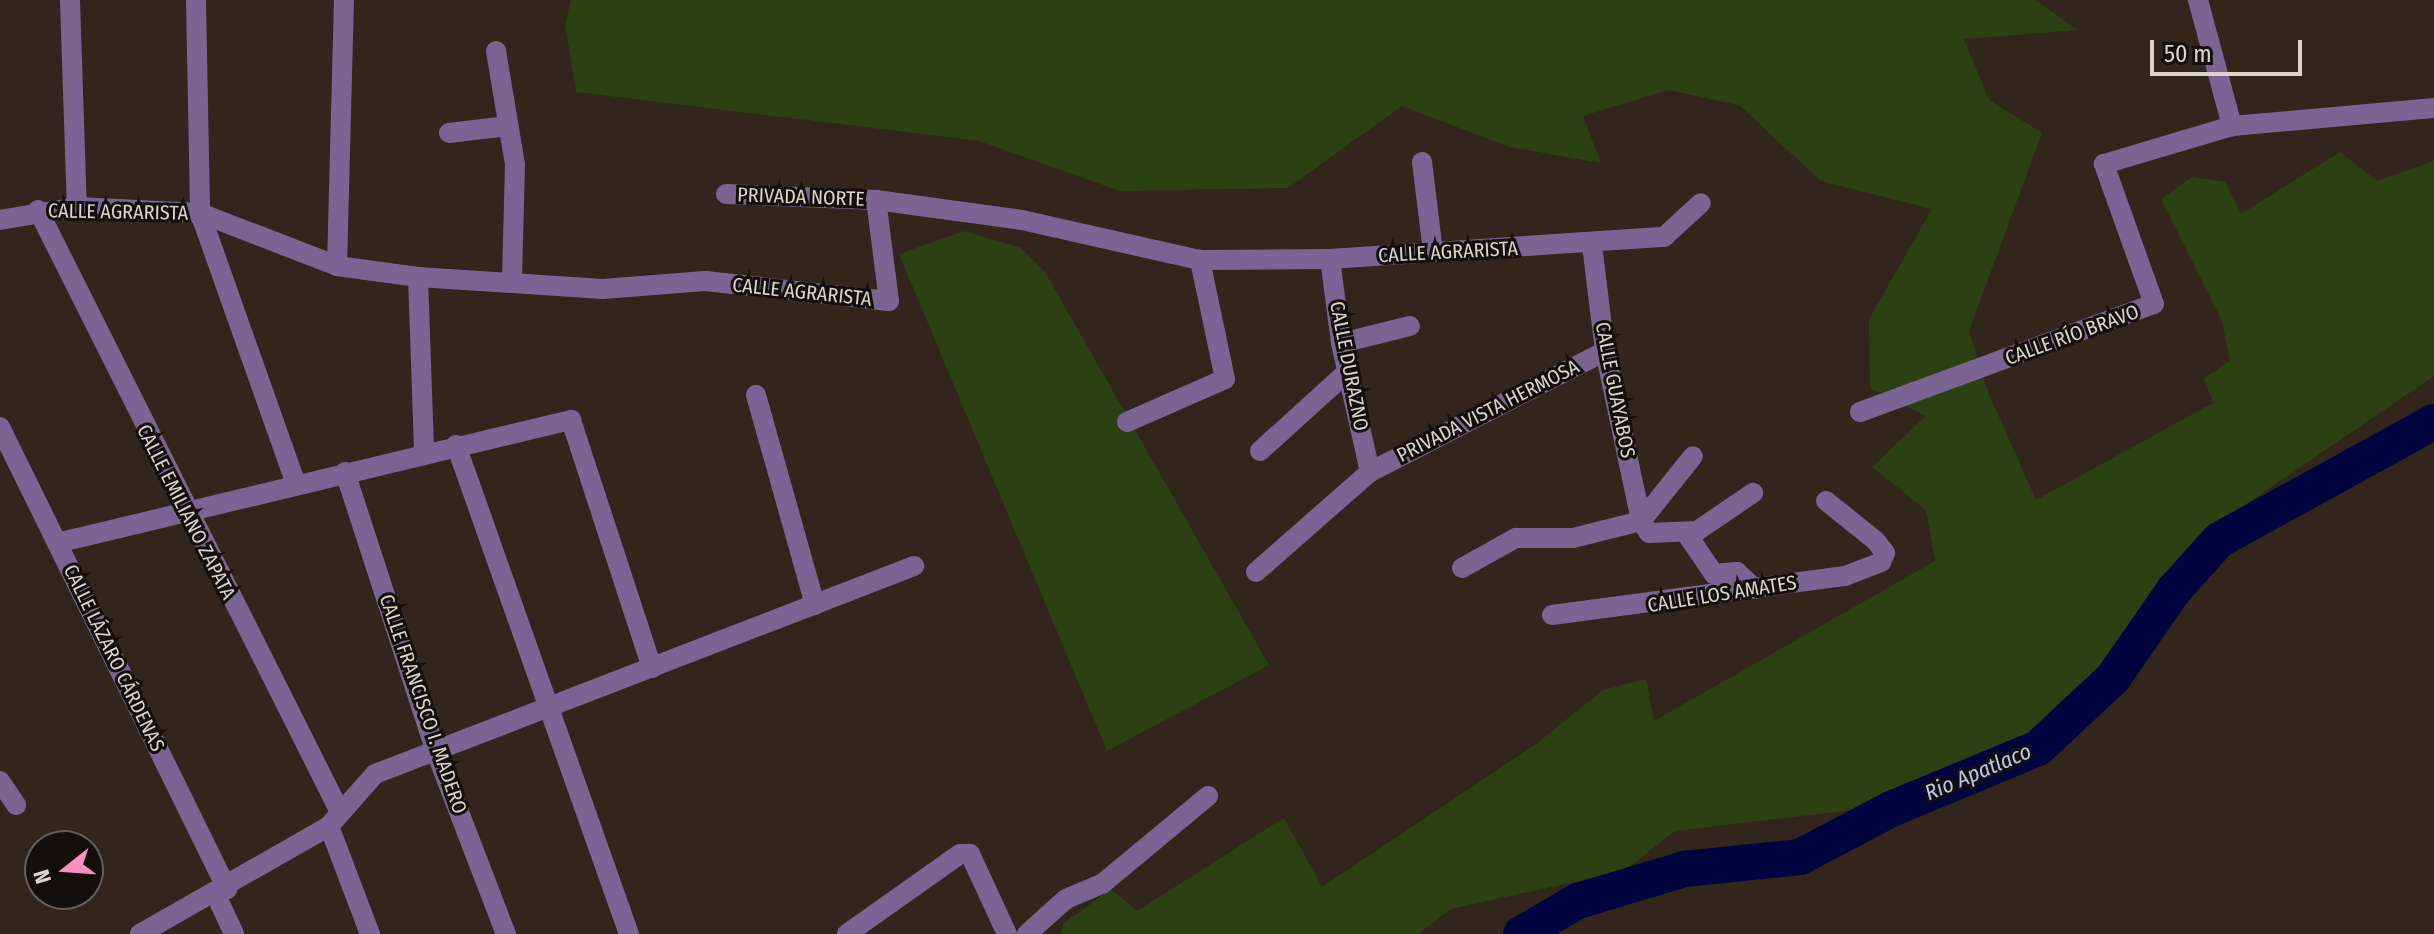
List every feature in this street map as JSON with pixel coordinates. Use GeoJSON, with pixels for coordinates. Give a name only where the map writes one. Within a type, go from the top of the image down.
{"type":"FeatureCollection","features":[{"type":"Feature","properties":{"kind":"street"},"geometry":{"type":"LineString","coordinates":[[196,0],[200,213],[296,484]]}},
{"type":"Feature","properties":{"kind":"street"},"geometry":{"type":"LineString","coordinates":[[337,266],[344,0]]}},
{"type":"Feature","properties":{"kind":"street"},"geometry":{"type":"LineString","coordinates":[[2198,0],[2232,126]]}},
{"type":"Feature","properties":{"kind":"street"},"geometry":{"type":"LineString","coordinates":[[70,1],[77,207]]}},
{"type":"Feature","properties":{"kind":"street"},"geometry":{"type":"LineString","coordinates":[[496,51],[515,164],[512,281]]}},
{"type":"Feature","properties":{"kind":"street","name":"CALLE RÍO BRAVO"},"geometry":{"type":"LineString","coordinates":[[1860,412],[2154,304],[2104,164],[2232,126],[2434,108]]}},
{"type":"Feature","properties":{"kind":"street"},"geometry":{"type":"LineString","coordinates":[[449,133],[508,126]]}},
{"type":"Feature","properties":{"kind":"street"},"geometry":{"type":"LineString","coordinates":[[1422,162],[1433,252]]}},
{"type":"Feature","properties":{"kind":"street","name":"PRIVADA NORTE"},"geometry":{"type":"LineString","coordinates":[[726,194],[876,200]]}},
{"type":"Feature","properties":{"kind":"street","name":"CALLE AGRARISTA"},"geometry":{"type":"LineString","coordinates":[[0,220],[38,210],[77,207],[200,213],[337,266],[418,277],[603,289],[705,281],[889,301],[876,200],[1022,220],[1200,260],[1330,259],[1592,245],[1664,237],[1701,203]]}},
{"type":"Feature","properties":{"kind":"street","name":"CALLE EMILIANO ZAPATA"},"geometry":{"type":"LineString","coordinates":[[38,210],[334,819],[370,934]]}},
{"type":"Feature","properties":{"kind":"street","name":"CALLE GUAYABOS"},"geometry":{"type":"LineString","coordinates":[[1592,245],[1605,351],[1645,527]]}},
{"type":"Feature","properties":{"kind":"street","name":"CALLE DURAZNO"},"geometry":{"type":"LineString","coordinates":[[1330,259],[1341,343],[1370,472]]}},
{"type":"Feature","properties":{"kind":"street"},"geometry":{"type":"LineString","coordinates":[[1127,422],[1225,379],[1200,260]]}},
{"type":"Feature","properties":{"kind":"street"},"geometry":{"type":"LineString","coordinates":[[418,277],[424,453]]}},
{"type":"Feature","properties":{"kind":"street"},"geometry":{"type":"LineString","coordinates":[[1341,343],[1410,326]]}},
{"type":"Feature","properties":{"kind":"street","name":"PRIVADA VISTA HERMOSA"},"geometry":{"type":"LineString","coordinates":[[1256,572],[1370,472],[1605,351]]}},
{"type":"Feature","properties":{"kind":"street"},"geometry":{"type":"LineString","coordinates":[[1260,451],[1347,372]]}},
{"type":"Feature","properties":{"kind":"street"},"geometry":{"type":"LineString","coordinates":[[756,395],[815,605]]}},
{"type":"Feature","properties":{"kind":"street"},"geometry":{"type":"LineString","coordinates":[[57,543],[456,445],[571,420],[652,668]]}},
{"type":"Feature","properties":{"kind":"street","name":"CALLE LÁZARO CÁRDENAS"},"geometry":{"type":"LineString","coordinates":[[0,427],[221,892],[234,934]]}},
{"type":"Feature","properties":{"kind":"street"},"geometry":{"type":"LineString","coordinates":[[456,445],[545,710],[629,934]]}},
{"type":"Feature","properties":{"kind":"street"},"geometry":{"type":"LineString","coordinates":[[1645,527],[1693,456]]}},
{"type":"Feature","properties":{"kind":"street","name":"CALLE FRANCISCO I. MADERO"},"geometry":{"type":"LineString","coordinates":[[345,472],[436,752],[506,934]]}},
{"type":"Feature","properties":{"kind":"street"},"geometry":{"type":"LineString","coordinates":[[1462,568],[1516,538],[1573,538],[1645,527],[1686,533],[1753,493]]}},
{"type":"Feature","properties":{"kind":"street","name":"CALLE LOS AMATES"},"geometry":{"type":"LineString","coordinates":[[1552,615],[1845,576],[1881,562],[1885,553],[1826,501]]}},
{"type":"Feature","properties":{"kind":"street"},"geometry":{"type":"LineString","coordinates":[[1686,533],[1714,574],[1737,572],[1755,589]]}},
{"type":"Feature","properties":{"kind":"street"},"geometry":{"type":"LineString","coordinates":[[140,934],[221,892],[334,819],[375,774],[914,566]]}},
{"type":"Feature","properties":{"kind":"street"},"geometry":{"type":"LineString","coordinates":[[0,781],[16,805]]}},
{"type":"Feature","properties":{"kind":"street"},"geometry":{"type":"LineString","coordinates":[[1027,934],[1066,899],[1102,884],[1208,796]]}},
{"type":"Feature","properties":{"kind":"street"},"geometry":{"type":"LineString","coordinates":[[847,934],[960,854],[970,854],[1007,934]]}},
{"type":"Feature","properties":{"kind":"green space"},"geometry":{"type":"Polygon","coordinates":[[[571,0],[2035,0],[2078,30],[1964,39],[1989,100],[2042,133],[1969,331],[1988,392],[2036,500],[2213,403],[2204,378],[2230,361],[2222,321],[2161,199],[2192,177],[2225,182],[2241,214],[2340,152],[2377,181],[2434,161],[2434,376],[2239,509],[2091,699],[1919,802],[1675,831],[1624,871],[1451,909],[1418,934],[1061,934],[1063,924],[1111,889],[1137,911],[1284,818],[1322,887],[1536,744],[1603,690],[1646,679],[1654,721],[1935,561],[1926,510],[1872,467],[1926,416],[1870,388],[1869,319],[1932,209],[1821,181],[1739,105],[1668,90],[1583,116],[1601,163],[1509,147],[1402,106],[1288,188],[1120,191],[979,141],[576,92],[565,24],[571,0]]]}},
{"type":"Feature","properties":{"kind":"green space"},"geometry":{"type":"Polygon","coordinates":[[[964,231],[1021,248],[1045,272],[1269,665],[1107,751],[899,254],[964,231]]]}},
{"type":"Feature","properties":{"kind":"waterway","name":"Rio Apatlaco"},"geometry":{"type":"LineString","coordinates":[[1521,934],[1578,901],[1684,869],[1800,857],[1891,809],[2038,748],[2113,678],[2174,590],[2219,540],[2434,422]]}}]}
